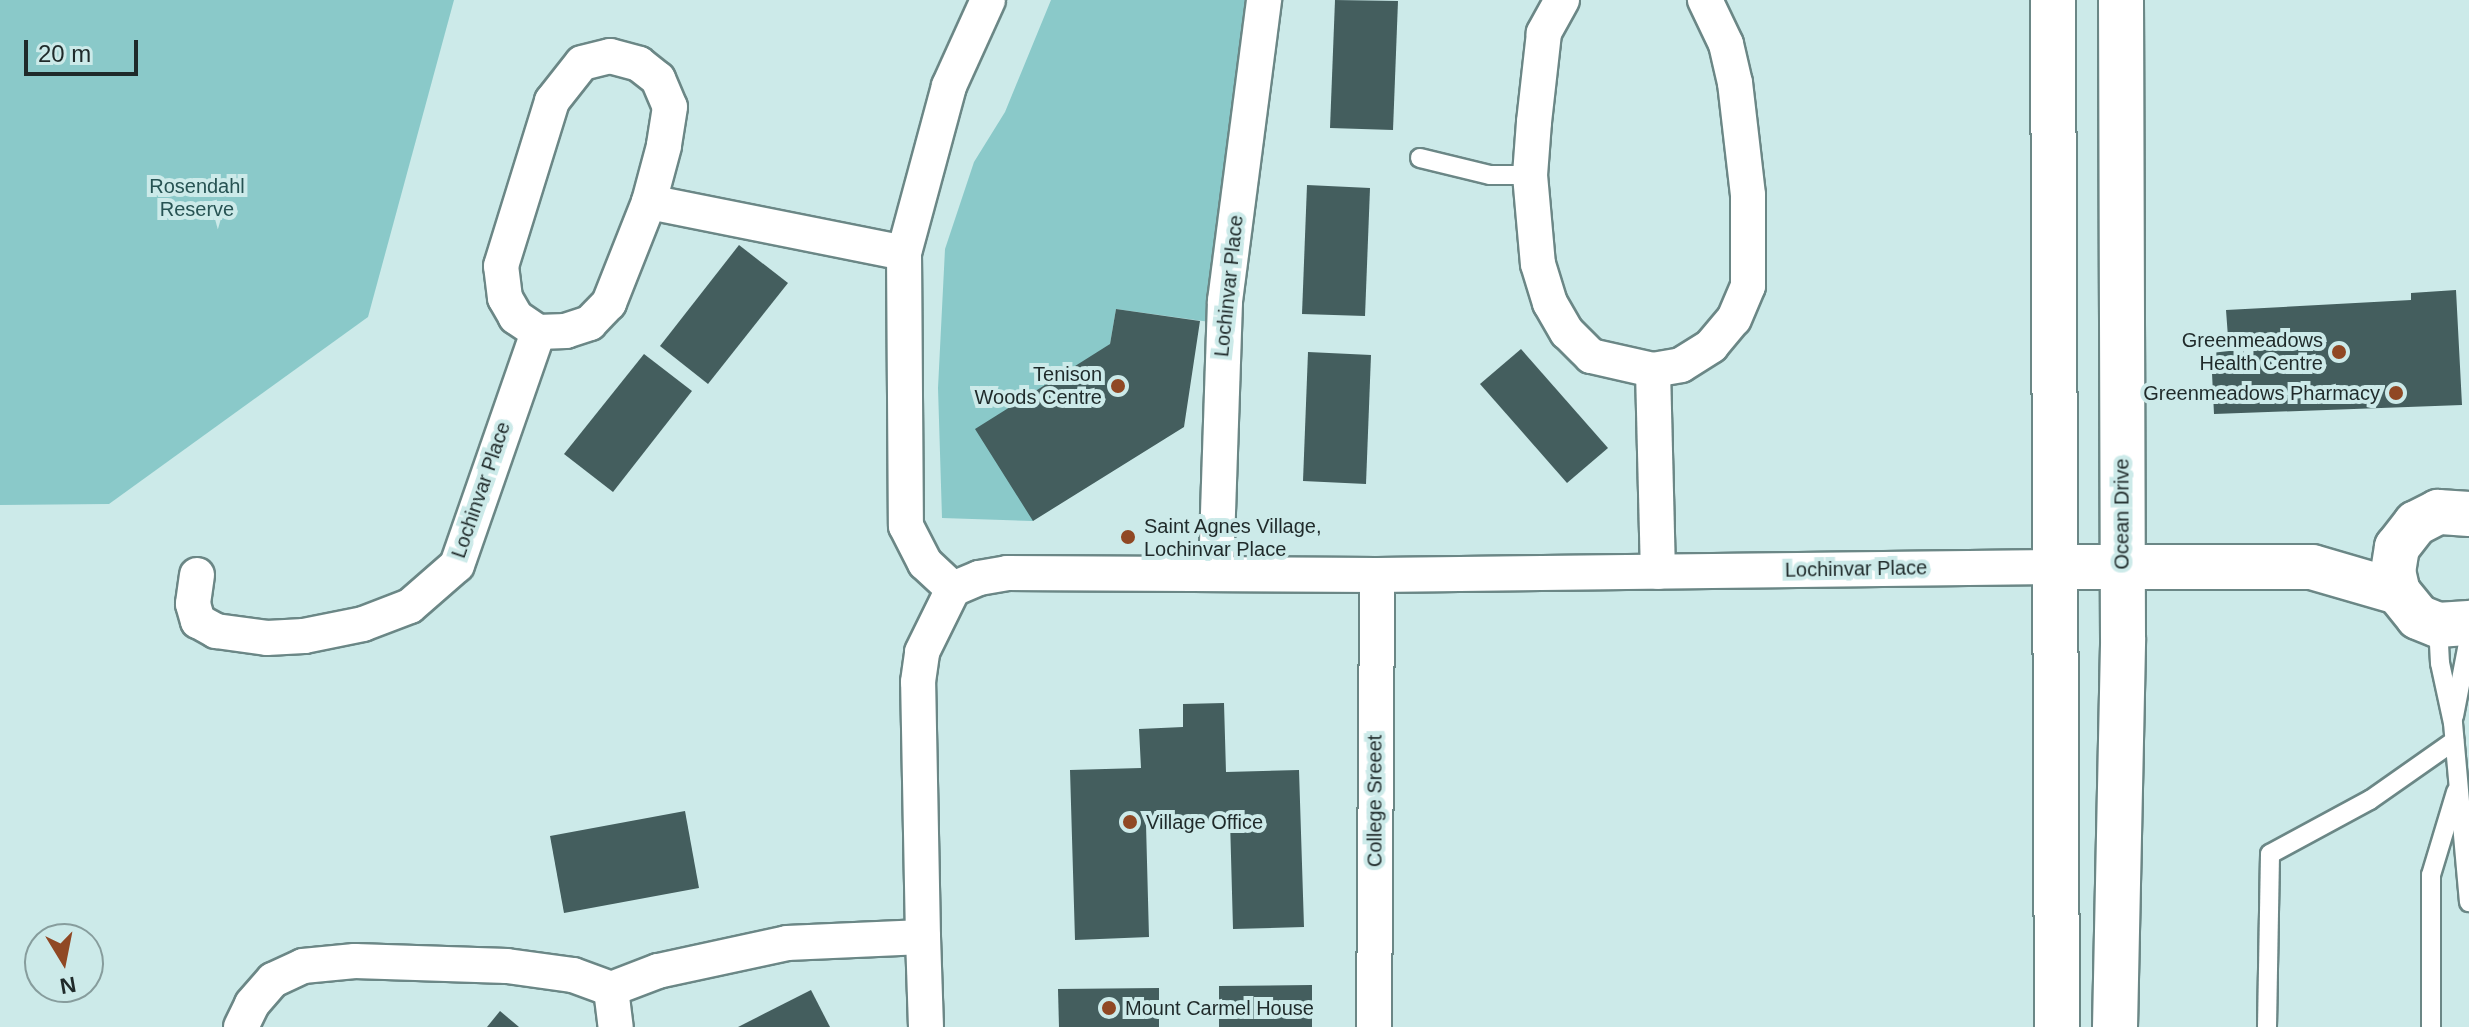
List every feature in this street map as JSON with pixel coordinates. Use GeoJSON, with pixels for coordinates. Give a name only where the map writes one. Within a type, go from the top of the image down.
{"type":"FeatureCollection","features":[{"type":"Feature","properties":{"kind":"main road"},"geometry":{"type":"LineString","coordinates":[[2053,0],[2057,1027]]}},
{"type":"Feature","properties":{"kind":"main road","name":"Ocean Drive"},"geometry":{"type":"LineString","coordinates":[[2115,1027],[2123,568],[2121,0]]}},
{"type":"Feature","properties":{"kind":"main road"},"geometry":{"type":"LineString","coordinates":[[2312,567],[2401,538],[2424,517],[2453,511],[2469,514]]}},
{"type":"Feature","properties":{"kind":"main road"},"geometry":{"type":"LineString","coordinates":[[2401,538],[2393,559],[2398,592],[2410,610],[2459,628]]}},
{"type":"Feature","properties":{"kind":"main road"},"geometry":{"type":"LineString","coordinates":[[2054,567],[2312,567],[2398,592]]}},
{"type":"Feature","properties":{"kind":"street"},"geometry":{"type":"LineString","coordinates":[[926,1027],[918,682],[933,620],[953,589],[925,563],[906,526],[904,253],[949,86],[988,0]]}},
{"type":"Feature","properties":{"kind":"street","name":"Lochinvar Place"},"geometry":{"type":"LineString","coordinates":[[1216,573],[1224,315],[1264,0]]}},
{"type":"Feature","properties":{"kind":"street"},"geometry":{"type":"LineString","coordinates":[[1562,0],[1544,33],[1530,175],[1538,264],[1550,303],[1567,332],[1591,356],[1653,370],[1681,365],[1711,346],[1734,319],[1748,286],[1748,209],[1735,83],[1726,44],[1705,0]]}},
{"type":"Feature","properties":{"kind":"street"},"geometry":{"type":"LineString","coordinates":[[610,56],[639,64],[658,79],[670,107],[649,202],[609,303],[590,323],[566,331],[538,332],[516,317],[505,298],[501,266],[552,101],[582,63],[610,56]]}},
{"type":"Feature","properties":{"kind":"street"},"geometry":{"type":"LineString","coordinates":[[649,202],[904,253]]}},
{"type":"Feature","properties":{"kind":"street","name":"Lochinvar Place"},"geometry":{"type":"LineString","coordinates":[[197,575],[193,604],[198,621],[216,631],[267,638],[304,636],[363,624],[410,606],[457,565],[538,332]]}},
{"type":"Feature","properties":{"kind":"street"},"geometry":{"type":"LineString","coordinates":[[1653,370],[1658,572]]}},
{"type":"Feature","properties":{"kind":"street","name":"Lochinvar Place"},"geometry":{"type":"LineString","coordinates":[[953,589],[1007,573],[1377,575],[2054,567]]}},
{"type":"Feature","properties":{"kind":"street","name":"College Sreeet"},"geometry":{"type":"LineString","coordinates":[[1374,1027],[1377,575]]}},
{"type":"Feature","properties":{"kind":"street"},"geometry":{"type":"LineString","coordinates":[[241,1027],[252,1004],[273,980],[303,966],[342,962],[507,966],[573,975],[611,989],[658,971],[787,943],[923,937]]}},
{"type":"Feature","properties":{"kind":"street"},"geometry":{"type":"LineString","coordinates":[[611,989],[616,1027]]}},
{"type":"Feature","properties":{"kind":"lane"},"geometry":{"type":"LineString","coordinates":[[1420,158],[1490,175],[1530,175]]}},
{"type":"Feature","properties":{"kind":"lane"},"geometry":{"type":"LineString","coordinates":[[2454,732],[2440,663],[2459,628]]}},
{"type":"Feature","properties":{"kind":"lane"},"geometry":{"type":"LineString","coordinates":[[2459,628],[2454,732],[2469,902]]}},
{"type":"Feature","properties":{"kind":"lane"},"geometry":{"type":"LineString","coordinates":[[2267,1027],[2270,854],[2370,800],[2454,732]]}},
{"type":"Feature","properties":{"kind":"lane"},"geometry":{"type":"LineString","coordinates":[[2431,1027],[2431,875],[2458,786]]}},
{"type":"Feature","properties":{"kind":"green space","name":"Rosendahl Reserve"},"geometry":{"type":"Polygon","coordinates":[[[0,0],[454,0],[368,317],[109,504],[0,505],[0,0]]]}},
{"type":"Feature","properties":{"kind":"green space"},"geometry":{"type":"Polygon","coordinates":[[[1051,0],[1260,0],[1210,322],[1116,309],[1110,344],[1033,521],[942,518],[938,388],[945,249],[974,162],[1005,112],[1051,0]]]}},
{"type":"Feature","properties":{"kind":"building"},"geometry":{"type":"Polygon","coordinates":[[[1335,0],[1398,1],[1393,130],[1330,128],[1335,0]]]}},
{"type":"Feature","properties":{"kind":"building"},"geometry":{"type":"Polygon","coordinates":[[[1307,185],[1370,188],[1365,316],[1302,314],[1307,185]]]}},
{"type":"Feature","properties":{"kind":"building"},"geometry":{"type":"Polygon","coordinates":[[[739,245],[788,283],[708,384],[660,346],[739,245]]]}},
{"type":"Feature","properties":{"kind":"building","name":"Greenmeadows Health Centre"},"geometry":{"type":"Polygon","coordinates":[[[2456,290],[2462,405],[2214,414],[2211,353],[2229,351],[2226,310],[2411,300],[2411,293],[2456,290]]]}},
{"type":"Feature","properties":{"kind":"building","name":"Tenison Woods Centre"},"geometry":{"type":"Polygon","coordinates":[[[1116,309],[1200,321],[1184,427],[1033,521],[975,429],[1110,344],[1116,309]]]}},
{"type":"Feature","properties":{"kind":"building"},"geometry":{"type":"Polygon","coordinates":[[[1521,349],[1608,448],[1567,483],[1480,384],[1521,349]]]}},
{"type":"Feature","properties":{"kind":"building"},"geometry":{"type":"Polygon","coordinates":[[[1308,352],[1371,355],[1366,484],[1303,481],[1308,352]]]}},
{"type":"Feature","properties":{"kind":"building"},"geometry":{"type":"Polygon","coordinates":[[[644,354],[692,391],[613,492],[564,454],[644,354]]]}},
{"type":"Feature","properties":{"kind":"building","name":"Village Office"},"geometry":{"type":"Polygon","coordinates":[[[1224,703],[1226,772],[1299,770],[1304,927],[1233,929],[1230,820],[1146,824],[1149,937],[1075,940],[1070,770],[1141,768],[1139,729],[1183,727],[1183,704],[1224,703]]]}},
{"type":"Feature","properties":{"kind":"building"},"geometry":{"type":"Polygon","coordinates":[[[685,811],[699,888],[564,913],[550,836],[685,811]]]}},
{"type":"Feature","properties":{"kind":"building","name":"Mount Carmel House"},"geometry":{"type":"Polygon","coordinates":[[[1312,985],[1312,1027],[1219,1027],[1219,986],[1312,985]]]}},
{"type":"Feature","properties":{"kind":"building","name":"Mount Carmel House"},"geometry":{"type":"Polygon","coordinates":[[[1159,988],[1159,1027],[1059,1027],[1058,989],[1159,988]]]}},
{"type":"Feature","properties":{"kind":"building"},"geometry":{"type":"Polygon","coordinates":[[[811,990],[830,1027],[738,1027],[811,990]]]}},
{"type":"Feature","properties":{"kind":"building"},"geometry":{"type":"Polygon","coordinates":[[[500,1011],[519,1027],[487,1027],[500,1011]]]}},
{"type":"Feature","properties":{"kind":"place","name":"Greenmeadows Health Centre"},"geometry":{"type":"Point","coordinates":[2339,352]}},
{"type":"Feature","properties":{"kind":"place","name":"Tenison Woods Centre"},"geometry":{"type":"Point","coordinates":[1118,386]}},
{"type":"Feature","properties":{"kind":"place","name":"Greenmeadows Pharmacy"},"geometry":{"type":"Point","coordinates":[2396,393]}},
{"type":"Feature","properties":{"kind":"place","name":"Saint Agnes Village, Lochinvar Place"},"geometry":{"type":"Point","coordinates":[1128,537]}},
{"type":"Feature","properties":{"kind":"place","name":"Village Office"},"geometry":{"type":"Point","coordinates":[1130,822]}},
{"type":"Feature","properties":{"kind":"place","name":"Mount Carmel House"},"geometry":{"type":"Point","coordinates":[1109,1008]}}]}
